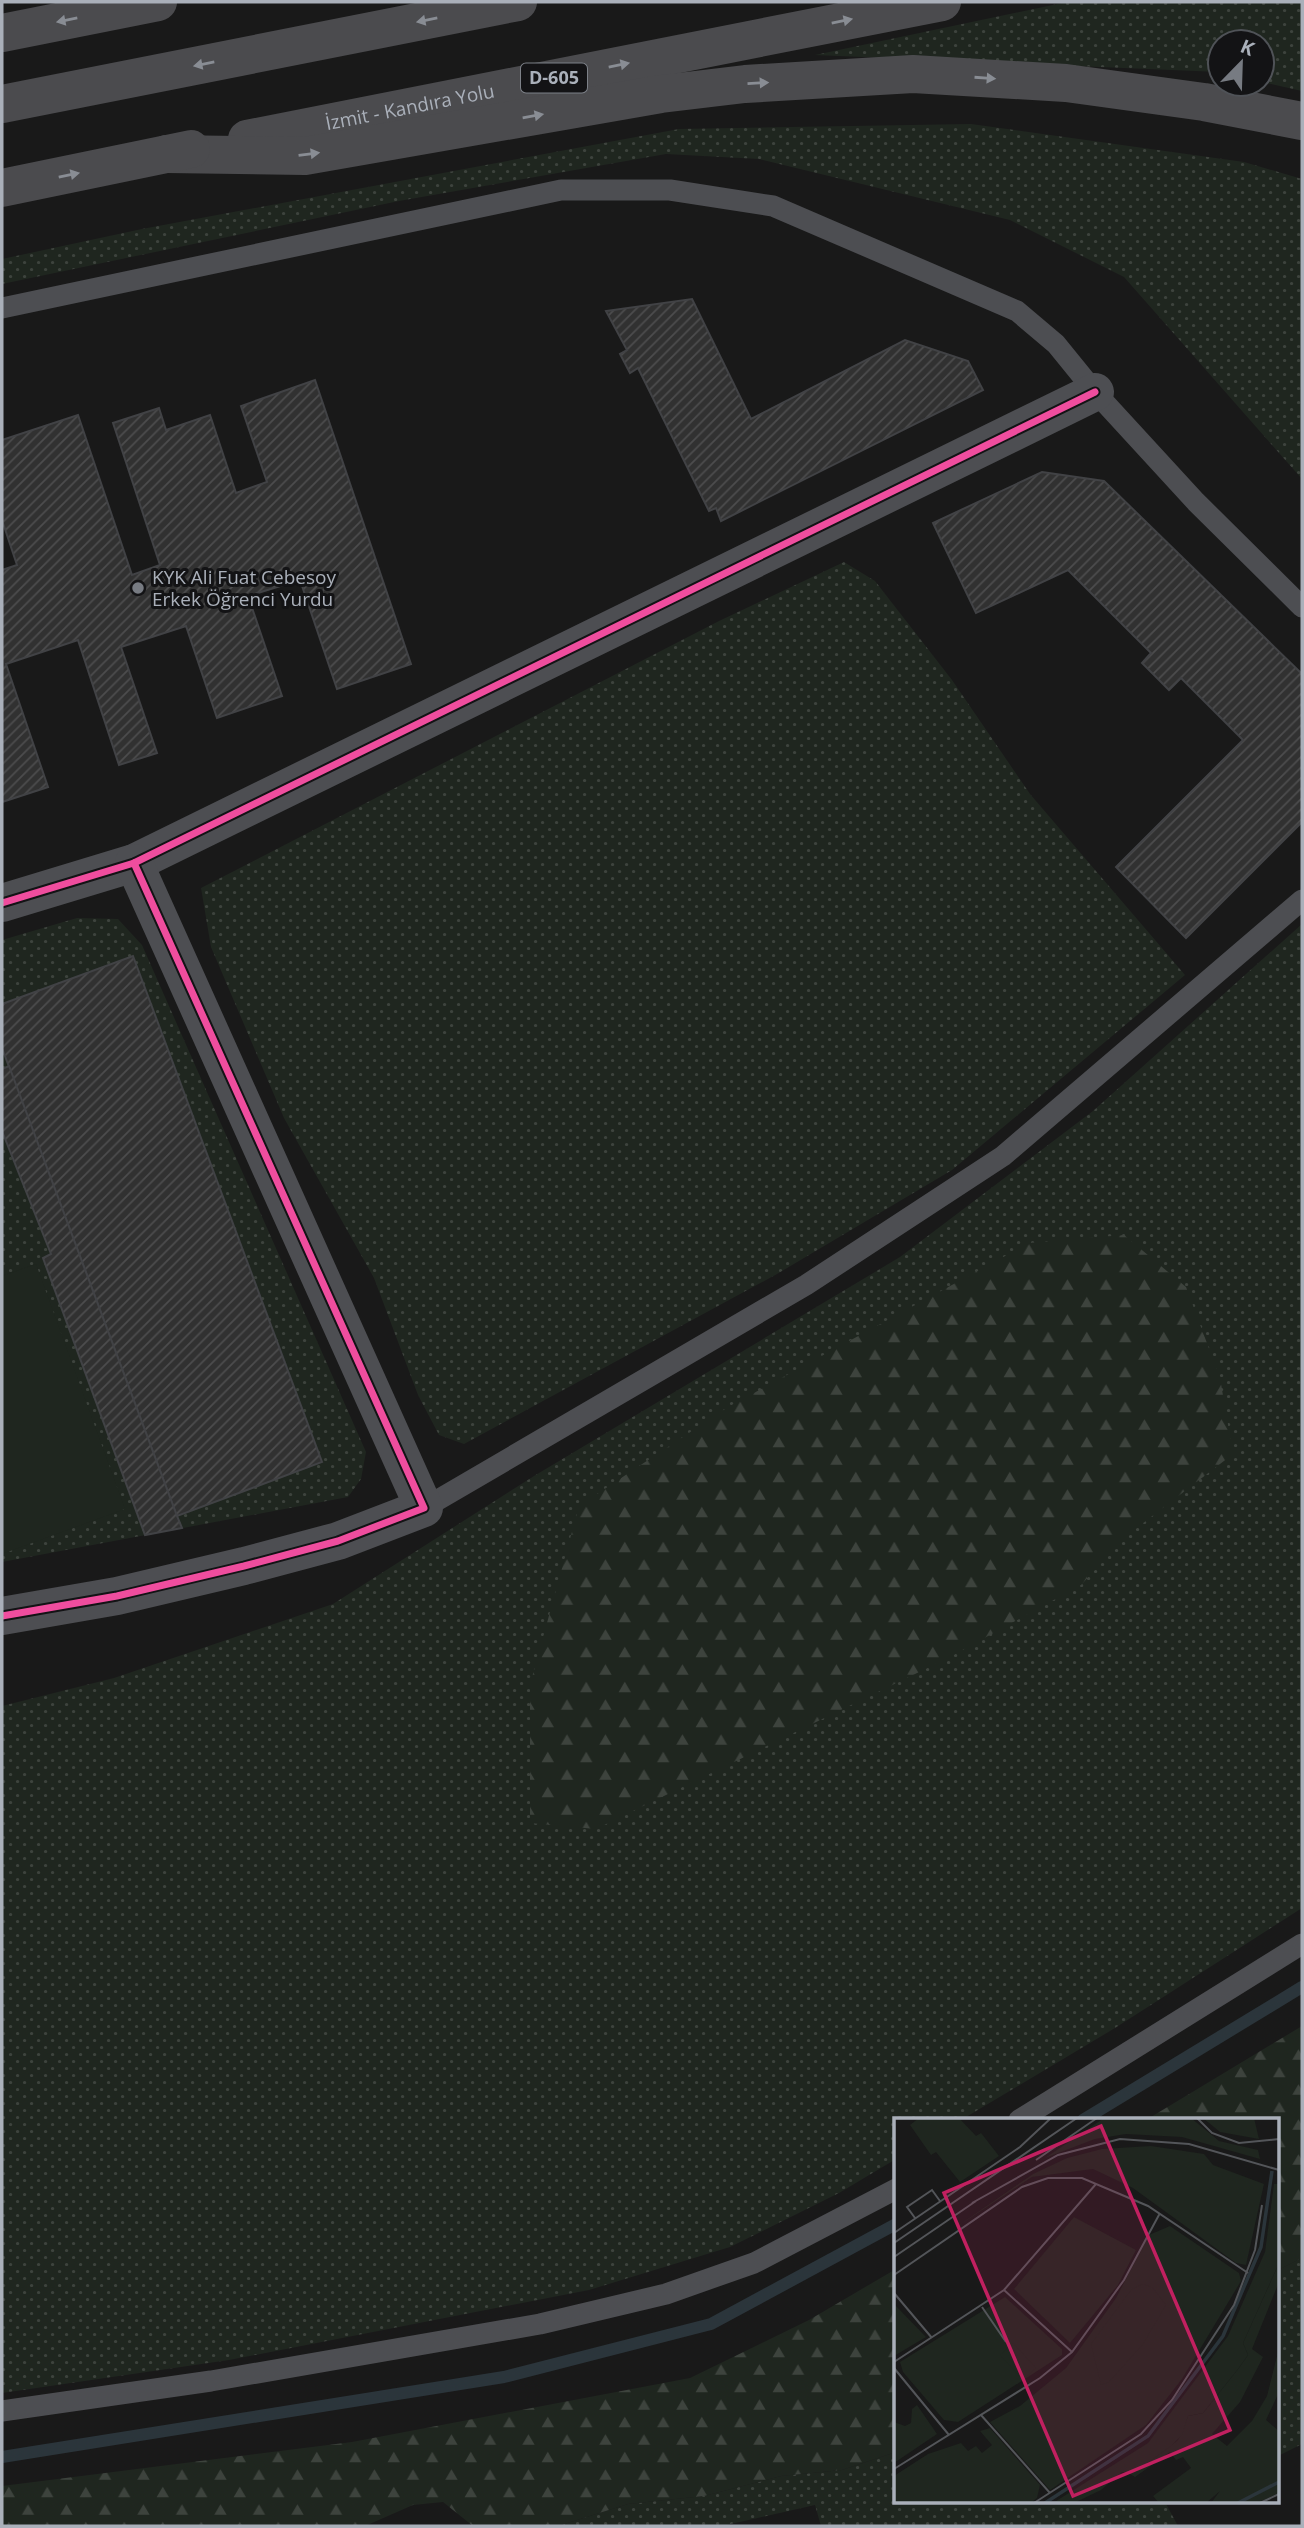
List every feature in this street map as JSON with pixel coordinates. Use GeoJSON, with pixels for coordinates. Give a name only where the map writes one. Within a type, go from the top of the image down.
{"type":"FeatureCollection","features":[{"type":"Feature","properties":{"kind":"highway"},"geometry":{"type":"LineString","coordinates":[[2,33],[158,2]]}},
{"type":"Feature","properties":{"kind":"highway"},"geometry":{"type":"LineString","coordinates":[[2,104],[518,2]]}},
{"type":"Feature","properties":{"kind":"highway","name":"İzmit - Kandıra Yolu"},"geometry":{"type":"LineString","coordinates":[[2,188],[942,2]]}},
{"type":"Feature","properties":{"kind":"highway"},"geometry":{"type":"LineString","coordinates":[[167,154],[304,156],[661,94],[745,84],[913,74],[1066,83],[1204,102],[1302,121]]}},
{"type":"Feature","properties":{"kind":"street"},"geometry":{"type":"LineString","coordinates":[[2,903],[134,863],[1095,391]]}},
{"type":"Feature","properties":{"kind":"street"},"geometry":{"type":"LineString","coordinates":[[2,1616],[117,1596],[244,1566],[338,1541],[424,1508],[134,863]]}},
{"type":"Feature","properties":{"kind":"lane"},"geometry":{"type":"LineString","coordinates":[[2,307],[561,190],[670,190],[773,206],[1017,310],[1056,344],[1196,502],[1302,607]]}},
{"type":"Feature","properties":{"kind":"lane"},"geometry":{"type":"LineString","coordinates":[[424,1508],[806,1285],[1003,1156],[1302,900]]}},
{"type":"Feature","properties":{"kind":"lane"},"geometry":{"type":"LineString","coordinates":[[1022,2118],[1302,1944]]}},
{"type":"Feature","properties":{"kind":"lane"},"geometry":{"type":"LineString","coordinates":[[2,2412],[211,2381],[540,2324],[666,2294],[754,2263],[894,2190]]}},
{"type":"Feature","properties":{"kind":"green space"},"geometry":{"type":"Polygon","coordinates":[[[1067,2],[1302,2],[1302,91],[1276,85],[1276,28],[1206,28],[1206,71],[815,55],[1067,2]]]}},
{"type":"Feature","properties":{"kind":"green space"},"geometry":{"type":"Polygon","coordinates":[[[971,124],[1244,162],[1302,179],[1302,479],[1124,277],[1010,220],[759,159],[666,154],[399,201],[2,284],[2,259],[142,229],[679,129],[971,124]]]}},
{"type":"Feature","properties":{"kind":"green space"},"geometry":{"type":"Polygon","coordinates":[[[844,562],[875,581],[952,680],[1030,794],[1185,975],[952,1170],[777,1274],[464,1444],[439,1435],[418,1395],[374,1278],[284,1118],[211,947],[201,888],[719,621],[844,562]]]}},
{"type":"Feature","properties":{"kind":"green space"},"geometry":{"type":"Polygon","coordinates":[[[77,918],[118,919],[142,945],[366,1452],[361,1479],[348,1497],[2,1562],[2,940],[77,918]]]}},
{"type":"Feature","properties":{"kind":"green space"},"geometry":{"type":"Polygon","coordinates":[[[1302,924],[1302,1908],[1115,2028],[964,2118],[894,2118],[894,2160],[839,2193],[730,2247],[589,2290],[229,2360],[2,2393],[2,1706],[114,1678],[333,1604],[534,1476],[900,1257],[1093,1111],[1302,924]]]}},
{"type":"Feature","properties":{"kind":"green space"},"geometry":{"type":"Polygon","coordinates":[[[1124,1235],[1186,1287],[1220,1378],[1233,1454],[1125,1537],[1081,1585],[948,1658],[596,1829],[530,1823],[530,1685],[579,1506],[728,1407],[1029,1243],[1124,1235]]]}},
{"type":"Feature","properties":{"kind":"green space"},"geometry":{"type":"Polygon","coordinates":[[[36,1264],[125,1509],[2,1554],[2,1276],[36,1264]]]}},
{"type":"Feature","properties":{"kind":"green space"},"geometry":{"type":"Polygon","coordinates":[[[1302,2026],[1302,2258],[1280,2269],[1280,2118],[1149,2118],[1302,2026]]]}},
{"type":"Feature","properties":{"kind":"green space"},"geometry":{"type":"Polygon","coordinates":[[[1302,2258],[1302,2444],[1280,2455],[1280,2269],[1302,2258]]]}},
{"type":"Feature","properties":{"kind":"green space"},"geometry":{"type":"Polygon","coordinates":[[[894,2270],[894,2453],[842,2470],[781,2476],[704,2496],[628,2504],[558,2526],[473,2526],[443,2502],[413,2505],[365,2526],[2,2526],[2,2486],[352,2442],[690,2378],[809,2320],[894,2270]]]}},
{"type":"Feature","properties":{"kind":"green space"},"geometry":{"type":"Polygon","coordinates":[[[894,2453],[894,2504],[1166,2504],[1178,2526],[821,2526],[815,2505],[722,2526],[558,2526],[628,2504],[704,2496],[781,2476],[842,2470],[894,2453]]]}},
{"type":"Feature","properties":{"kind":"building"},"geometry":{"type":"Polygon","coordinates":[[[692,299],[751,419],[905,340],[968,361],[983,390],[721,521],[716,508],[709,511],[638,368],[630,373],[620,354],[627,350],[606,311],[692,299]]]}},
{"type":"Feature","properties":{"kind":"building","name":"KYK Ali Fuat Cebesoy Erkek Öğrenci Yurdu"},"geometry":{"type":"Polygon","coordinates":[[[315,380],[411,664],[337,689],[300,580],[248,596],[282,696],[217,718],[186,626],[121,647],[157,753],[119,765],[78,640],[6,664],[48,787],[2,802],[2,570],[17,565],[2,520],[2,440],[78,415],[132,575],[160,565],[113,423],[159,408],[166,430],[210,415],[236,493],[267,482],[241,406],[315,380]]]}},
{"type":"Feature","properties":{"kind":"building"},"geometry":{"type":"Polygon","coordinates":[[[1042,472],[1104,481],[1302,674],[1302,822],[1186,938],[1116,867],[1243,740],[1181,678],[1169,690],[1142,663],[1151,653],[1068,570],[976,613],[933,523],[1042,472]]]}},
{"type":"Feature","properties":{"kind":"building"},"geometry":{"type":"Polygon","coordinates":[[[133,956],[322,1462],[177,1516],[2,1048],[2,1004],[133,956]]]}},
{"type":"Feature","properties":{"kind":"building"},"geometry":{"type":"Polygon","coordinates":[[[9,1066],[182,1528],[145,1535],[43,1258],[51,1254],[2,1131],[2,1069],[9,1066]]]}},
{"type":"Feature","properties":{"kind":"waterway"},"geometry":{"type":"LineString","coordinates":[[1086,2118],[1302,1987]]}},
{"type":"Feature","properties":{"kind":"waterway"},"geometry":{"type":"LineString","coordinates":[[2,2457],[504,2377],[711,2324],[894,2225]]}},
{"type":"Feature","properties":{"kind":"cycle path"},"geometry":{"type":"LineString","coordinates":[[2,903],[134,863],[1095,392]]}},
{"type":"Feature","properties":{"kind":"cycle path"},"geometry":{"type":"LineString","coordinates":[[2,1616],[117,1596],[244,1566],[338,1541],[424,1508],[134,863]]}},
{"type":"Feature","properties":{"kind":"place","name":"KYK Ali Fuat Cebesoy Erkek Öğrenci Yurdu"},"geometry":{"type":"Point","coordinates":[138,588]}}]}
